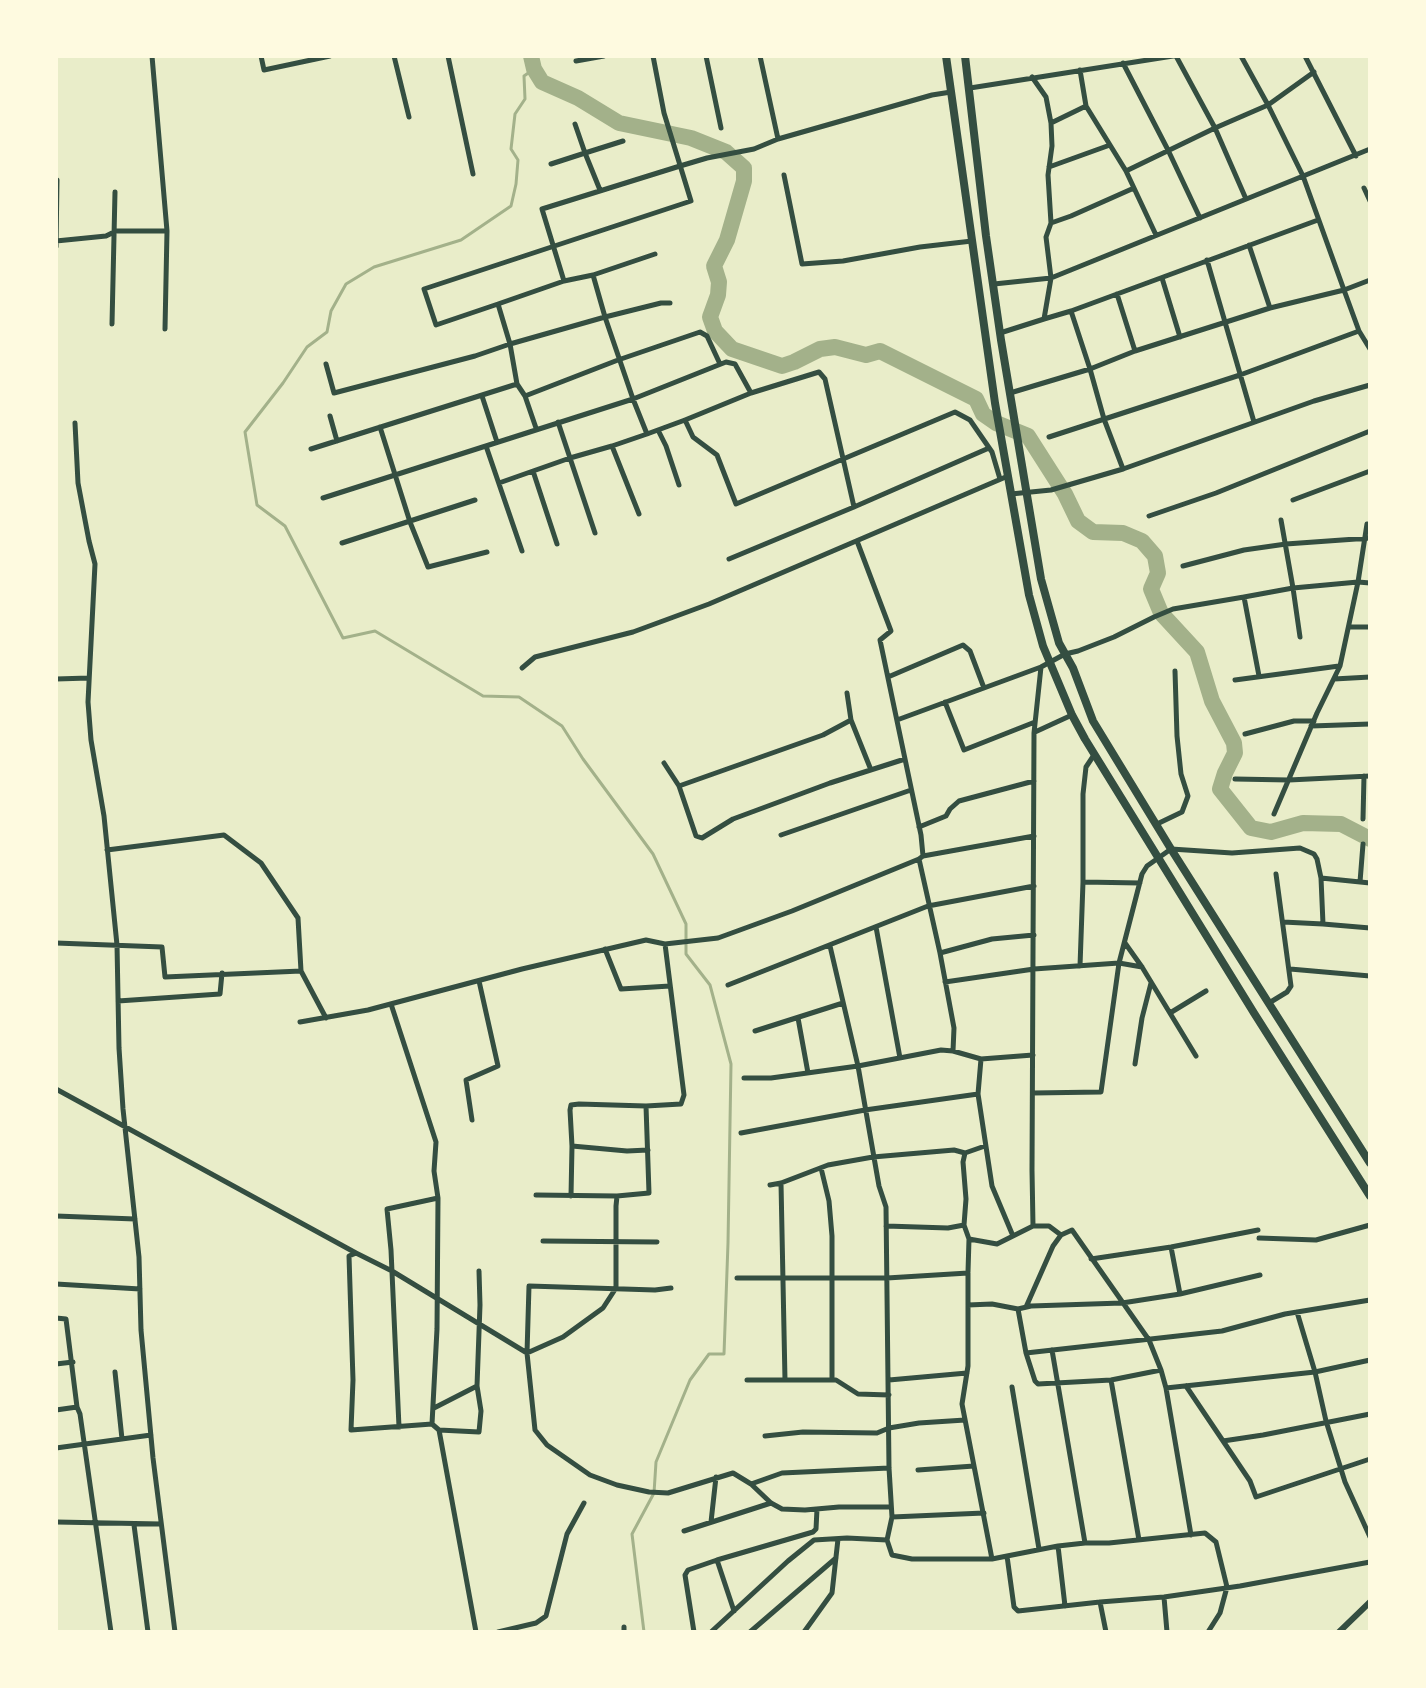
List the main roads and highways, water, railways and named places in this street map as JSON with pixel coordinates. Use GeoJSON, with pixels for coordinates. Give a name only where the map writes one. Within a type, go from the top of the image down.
{"type":"FeatureCollection","features":[{"type":"Feature","properties":{"kind":"highway"},"geometry":{"type":"LineString","coordinates":[[946,56],[1002,443],[1004,477],[1011,494],[1045,664],[1095,754],[1370,1196]]}},
{"type":"Feature","properties":{"kind":"highway"},"geometry":{"type":"LineString","coordinates":[[965,56],[993,284],[1018,447],[1041,579],[1059,643],[1073,668],[1093,721],[1370,1163]]}},
{"type":"Feature","properties":{"kind":"waterway"},"geometry":{"type":"LineString","coordinates":[[531,56],[542,82],[578,98],[619,123],[691,138],[726,152],[744,168],[744,181],[727,240],[714,266],[719,282],[718,295],[710,317],[715,331],[732,349],[782,366],[820,349],[835,347],[866,355],[880,351],[976,399],[983,414],[1028,436],[1065,494],[1078,521],[1093,532],[1123,533],[1142,541],[1155,556],[1158,573],[1151,589],[1161,613],[1197,652],[1212,701],[1234,743],[1235,753],[1220,789],[1251,828],[1271,832],[1303,823],[1341,824],[1370,839]]}},
{"type":"Feature","properties":{"kind":"waterway"},"geometry":{"type":"LineString","coordinates":[[534,69],[524,76],[525,99],[515,114],[511,149],[518,160],[511,206],[461,240],[374,267],[346,284],[331,311],[327,332],[307,347],[245,432],[257,505],[285,526],[343,638],[375,631],[483,696],[519,697],[562,726],[653,854],[686,924],[686,954],[710,985],[731,1064],[724,1354],[709,1354],[690,1380],[656,1462],[654,1493],[632,1534],[644,1632]]}}]}
